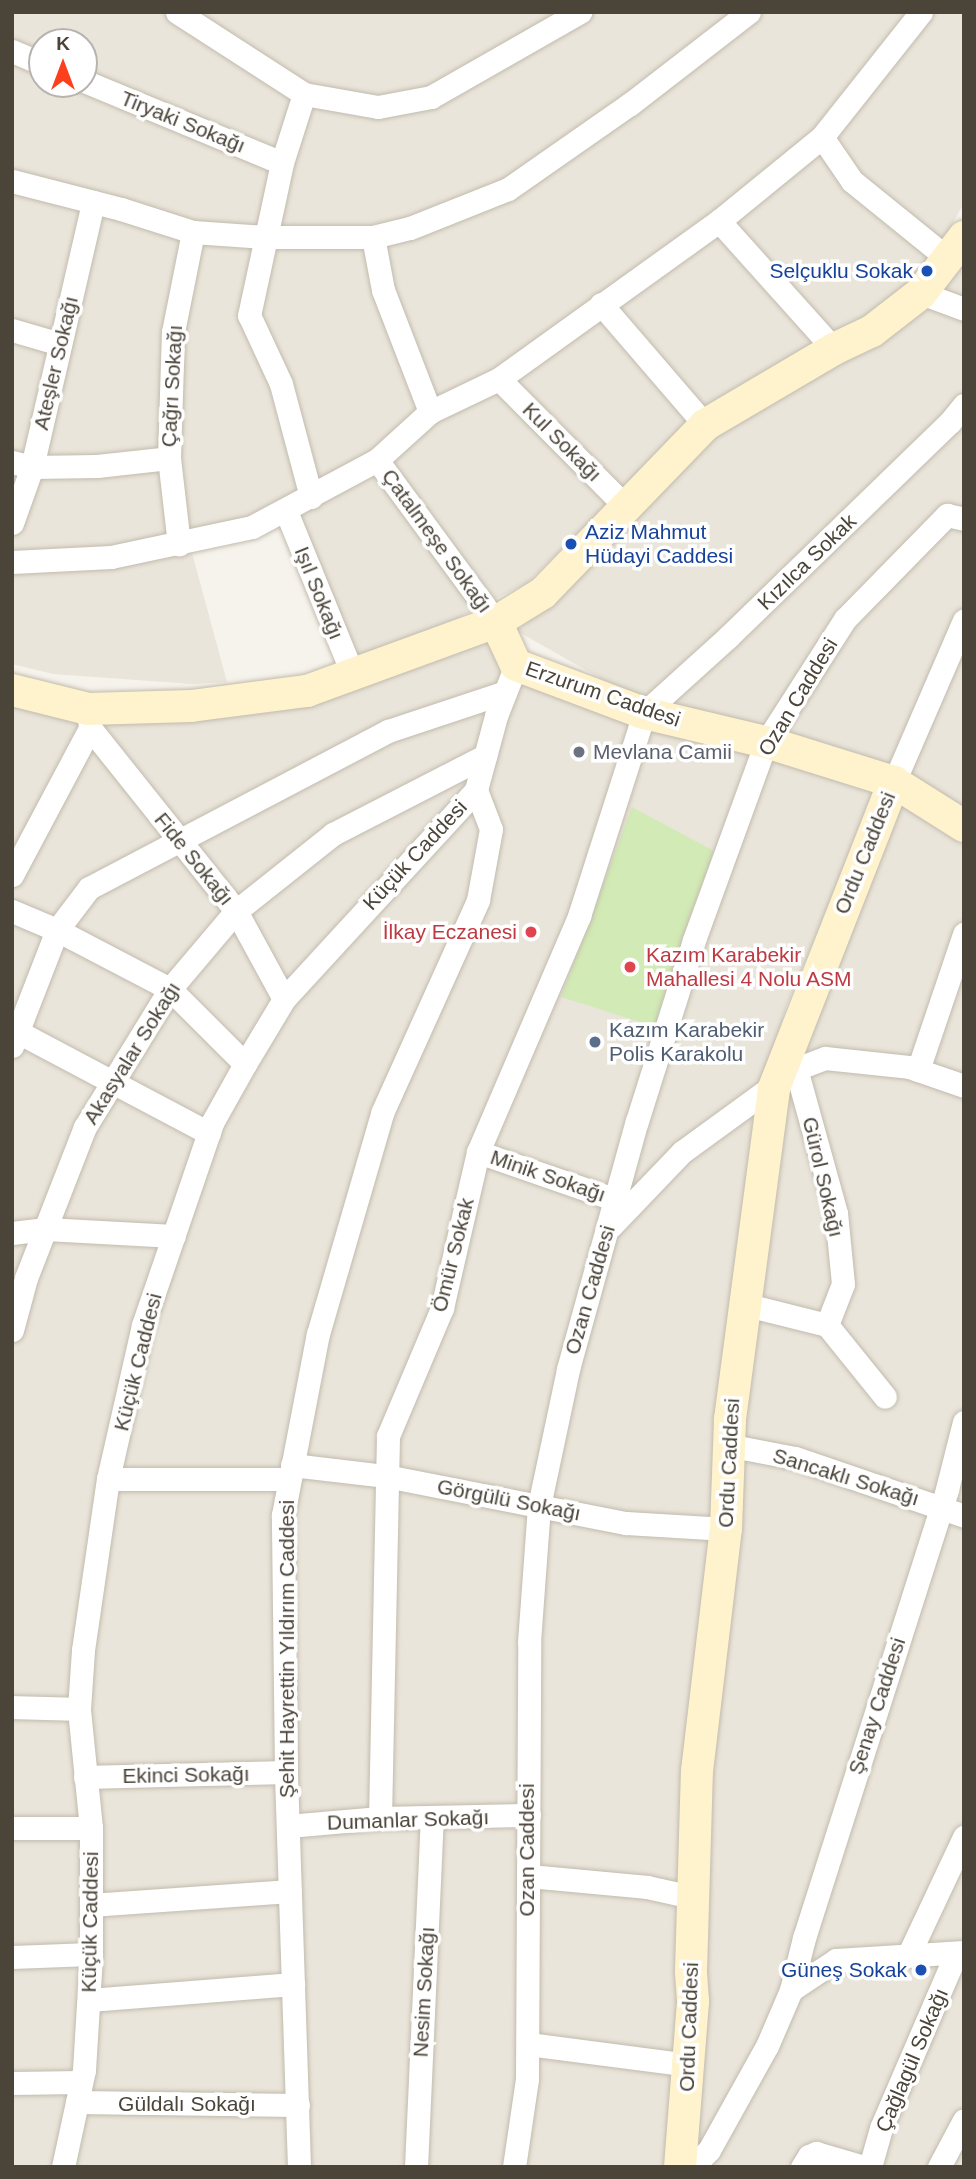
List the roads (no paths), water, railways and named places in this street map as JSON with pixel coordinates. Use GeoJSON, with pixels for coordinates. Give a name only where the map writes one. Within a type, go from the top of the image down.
{"type":"FeatureCollection","features":[{"type":"Feature","properties":{"kind":"street"},"geometry":{"type":"LineString","coordinates":[[177,12],[304,94],[378,107],[431,97],[580,12]]}},
{"type":"Feature","properties":{"kind":"street"},"geometry":{"type":"LineString","coordinates":[[12,181],[193,232],[265,237],[373,237],[410,228],[508,189],[630,104],[749,12]]}},
{"type":"Feature","properties":{"kind":"street"},"geometry":{"type":"LineString","coordinates":[[12,562],[111,557],[253,527],[377,460],[430,412],[499,379],[719,221],[822,137],[921,12]]}},
{"type":"Feature","properties":{"kind":"street","name":"Tiryaki Sokağı"},"geometry":{"type":"LineString","coordinates":[[98,87],[282,163]]}},
{"type":"Feature","properties":{"kind":"street"},"geometry":{"type":"LineString","coordinates":[[304,94],[282,163],[249,314],[281,384],[311,497]]}},
{"type":"Feature","properties":{"kind":"street"},"geometry":{"type":"LineString","coordinates":[[12,690],[89,719],[307,691],[496,622],[542,593],[624,505],[705,425],[834,349],[872,331],[921,293],[956,248],[852,181],[822,137]]}},
{"type":"Feature","properties":{"kind":"street","name":"Ateşler Sokağı"},"geometry":{"type":"LineString","coordinates":[[12,523],[22,465],[60,344],[93,202]]}},
{"type":"Feature","properties":{"kind":"street"},"geometry":{"type":"LineString","coordinates":[[719,221],[834,349]]}},
{"type":"Feature","properties":{"kind":"street","name":"Çağrı Sokağı"},"geometry":{"type":"LineString","coordinates":[[179,544],[169,458],[173,332],[193,232]]}},
{"type":"Feature","properties":{"kind":"street"},"geometry":{"type":"LineString","coordinates":[[373,237],[383,290],[430,412]]}},
{"type":"Feature","properties":{"kind":"street"},"geometry":{"type":"LineString","coordinates":[[921,293],[964,309]]}},
{"type":"Feature","properties":{"kind":"street"},"geometry":{"type":"LineString","coordinates":[[601,304],[705,425]]}},
{"type":"Feature","properties":{"kind":"street"},"geometry":{"type":"LineString","coordinates":[[12,330],[60,344]]}},
{"type":"Feature","properties":{"kind":"street","name":"Kul Sokağı"},"geometry":{"type":"LineString","coordinates":[[499,379],[624,505]]}},
{"type":"Feature","properties":{"kind":"street","name":"Kızılca Sokak"},"geometry":{"type":"LineString","coordinates":[[644,713],[845,524],[950,422],[964,405]]}},
{"type":"Feature","properties":{"kind":"street"},"geometry":{"type":"LineString","coordinates":[[22,465],[97,466],[169,458]]}},
{"type":"Feature","properties":{"kind":"street","name":"Çatalmeşe Sokağı"},"geometry":{"type":"LineString","coordinates":[[377,460],[496,622]]}},
{"type":"Feature","properties":{"kind":"street","name":"Işıl Sokağı"},"geometry":{"type":"LineString","coordinates":[[286,511],[353,675]]}},
{"type":"Feature","properties":{"kind":"street","name":"Ozan Caddesi"},"geometry":{"type":"LineString","coordinates":[[514,2167],[527,2079],[528,2044],[529,1642],[539,1506],[568,1369],[637,1121],[694,940],[766,742],[845,619],[947,515],[964,519]]}},
{"type":"Feature","properties":{"kind":"street"},"geometry":{"type":"LineString","coordinates":[[894,782],[964,620]]}},
{"type":"Feature","properties":{"kind":"street"},"geometry":{"type":"LineString","coordinates":[[209,1133],[113,1081],[15,1039],[57,930],[89,888],[388,731],[510,678],[496,622]]}},
{"type":"Feature","properties":{"kind":"street","name":"Erzurum Caddesi"},"geometry":{"type":"LineString","coordinates":[[510,678],[766,742],[894,782],[964,825]]}},
{"type":"Feature","properties":{"kind":"street","name":"Küçük Caddesi"},"geometry":{"type":"LineString","coordinates":[[63,2167],[79,2092],[91,1954],[91,1828],[79,1709],[83,1650],[108,1479],[144,1325],[209,1133],[245,1064],[284,999],[476,790],[510,678]]}},
{"type":"Feature","properties":{"kind":"street","name":"Ömür Sokak"},"geometry":{"type":"LineString","coordinates":[[380,1818],[388,1436],[442,1308],[478,1152],[579,916],[644,713]]}},
{"type":"Feature","properties":{"kind":"street"},"geometry":{"type":"LineString","coordinates":[[12,875],[89,719]]}},
{"type":"Feature","properties":{"kind":"street","name":"Fide Sokağı"},"geometry":{"type":"LineString","coordinates":[[89,719],[177,841],[236,911],[284,999]]}},
{"type":"Feature","properties":{"kind":"street","name":"Akasyalar Sokağı"},"geometry":{"type":"LineString","coordinates":[[12,1330],[26,1278],[85,1127],[170,989],[236,911],[333,834],[485,756]]}},
{"type":"Feature","properties":{"kind":"street","name":"Ordu Caddesi"},"geometry":{"type":"LineString","coordinates":[[680,2167],[693,2001],[692,1897],[697,1771],[726,1529],[727,1444],[743,1304],[785,1078],[894,782]]}},
{"type":"Feature","properties":{"kind":"street","name":"Şehit Hayrettin Yıldırım Caddesi"},"geometry":{"type":"LineString","coordinates":[[299,2167],[286,1772],[283,1515],[318,1334],[382,1113],[478,900],[491,829],[476,790]]}},
{"type":"Feature","properties":{"kind":"street"},"geometry":{"type":"LineString","coordinates":[[12,911],[57,930],[170,989],[245,1064]]}},
{"type":"Feature","properties":{"kind":"street"},"geometry":{"type":"LineString","coordinates":[[918,1070],[962,942]]}},
{"type":"Feature","properties":{"kind":"street"},"geometry":{"type":"LineString","coordinates":[[607,1230],[681,1152],[785,1078],[825,1058],[918,1070],[964,1086]]}},
{"type":"Feature","properties":{"kind":"street","name":"Gürol Sokağı"},"geometry":{"type":"LineString","coordinates":[[785,1078],[836,1213],[843,1284],[827,1325]]}},
{"type":"Feature","properties":{"kind":"street","name":"Minik Sokağı"},"geometry":{"type":"LineString","coordinates":[[478,1152],[617,1200]]}},
{"type":"Feature","properties":{"kind":"street"},"geometry":{"type":"LineString","coordinates":[[12,1233],[46,1229],[174,1236]]}},
{"type":"Feature","properties":{"kind":"street"},"geometry":{"type":"LineString","coordinates":[[743,1304],[827,1325],[885,1397]]}},
{"type":"Feature","properties":{"kind":"street","name":"Şenay Caddesi"},"geometry":{"type":"LineString","coordinates":[[791,1990],[804,1938],[940,1507],[964,1422]]}},
{"type":"Feature","properties":{"kind":"street","name":"Sancaklı Sokağı"},"geometry":{"type":"LineString","coordinates":[[727,1444],[795,1458],[964,1516]]}},
{"type":"Feature","properties":{"kind":"street","name":"Görgülü Sokağı"},"geometry":{"type":"LineString","coordinates":[[108,1479],[291,1472],[386,1476],[626,1523],[726,1529]]}},
{"type":"Feature","properties":{"kind":"street"},"geometry":{"type":"LineString","coordinates":[[12,1707],[79,1709]]}},
{"type":"Feature","properties":{"kind":"street","name":"Ekinci Sokağı"},"geometry":{"type":"LineString","coordinates":[[85,1777],[286,1772]]}},
{"type":"Feature","properties":{"kind":"street","name":"Dumanlar Sokağı"},"geometry":{"type":"LineString","coordinates":[[288,1826],[380,1818],[529,1815]]}},
{"type":"Feature","properties":{"kind":"street","name":"Nesim Sokağı"},"geometry":{"type":"LineString","coordinates":[[416,2167],[432,1818]]}},
{"type":"Feature","properties":{"kind":"street"},"geometry":{"type":"LineString","coordinates":[[12,1829],[91,1828]]}},
{"type":"Feature","properties":{"kind":"street"},"geometry":{"type":"LineString","coordinates":[[908,1956],[964,1837]]}},
{"type":"Feature","properties":{"kind":"street"},"geometry":{"type":"LineString","coordinates":[[529,1876],[647,1887],[692,1897]]}},
{"type":"Feature","properties":{"kind":"street"},"geometry":{"type":"LineString","coordinates":[[91,1905],[290,1891]]}},
{"type":"Feature","properties":{"kind":"street"},"geometry":{"type":"LineString","coordinates":[[692,2167],[709,2150],[767,2046],[791,1990],[836,1960],[960,1953]]}},
{"type":"Feature","properties":{"kind":"street","name":"Çağlagül Sokağı"},"geometry":{"type":"LineString","coordinates":[[870,2167],[881,2128],[960,1953]]}},
{"type":"Feature","properties":{"kind":"street"},"geometry":{"type":"LineString","coordinates":[[12,1957],[91,1954]]}},
{"type":"Feature","properties":{"kind":"street"},"geometry":{"type":"LineString","coordinates":[[89,2000],[293,1984]]}},
{"type":"Feature","properties":{"kind":"street"},"geometry":{"type":"LineString","coordinates":[[528,2044],[689,2066]]}},
{"type":"Feature","properties":{"kind":"street","name":"Güldalı Sokağı"},"geometry":{"type":"LineString","coordinates":[[12,2083],[79,2092],[298,2105]]}},
{"type":"Feature","properties":{"kind":"street"},"geometry":{"type":"LineString","coordinates":[[939,2167],[964,2120]]}},
{"type":"Feature","properties":{"kind":"street"},"geometry":{"type":"LineString","coordinates":[[802,2167],[809,2156],[816,2153],[864,2167]]}},
{"type":"Feature","properties":{"kind":"place","name":"Selçuklu Sokak"},"geometry":{"type":"Point","coordinates":[927,271]}},
{"type":"Feature","properties":{"kind":"place","name":"Aziz Mahmut Hüdayi Caddesi"},"geometry":{"type":"Point","coordinates":[571,544]}},
{"type":"Feature","properties":{"kind":"place","name":"Mevlana Camii"},"geometry":{"type":"Point","coordinates":[579,752]}},
{"type":"Feature","properties":{"kind":"place","name":"İlkay Eczanesi"},"geometry":{"type":"Point","coordinates":[531,932]}},
{"type":"Feature","properties":{"kind":"place","name":"Kazım Karabekir Mahallesi 4 Nolu ASM"},"geometry":{"type":"Point","coordinates":[630,967]}},
{"type":"Feature","properties":{"kind":"place","name":"Kazım Karabekir Polis Karakolu"},"geometry":{"type":"Point","coordinates":[595,1042]}},
{"type":"Feature","properties":{"kind":"place","name":"Güneş Sokak"},"geometry":{"type":"Point","coordinates":[921,1970]}}]}
